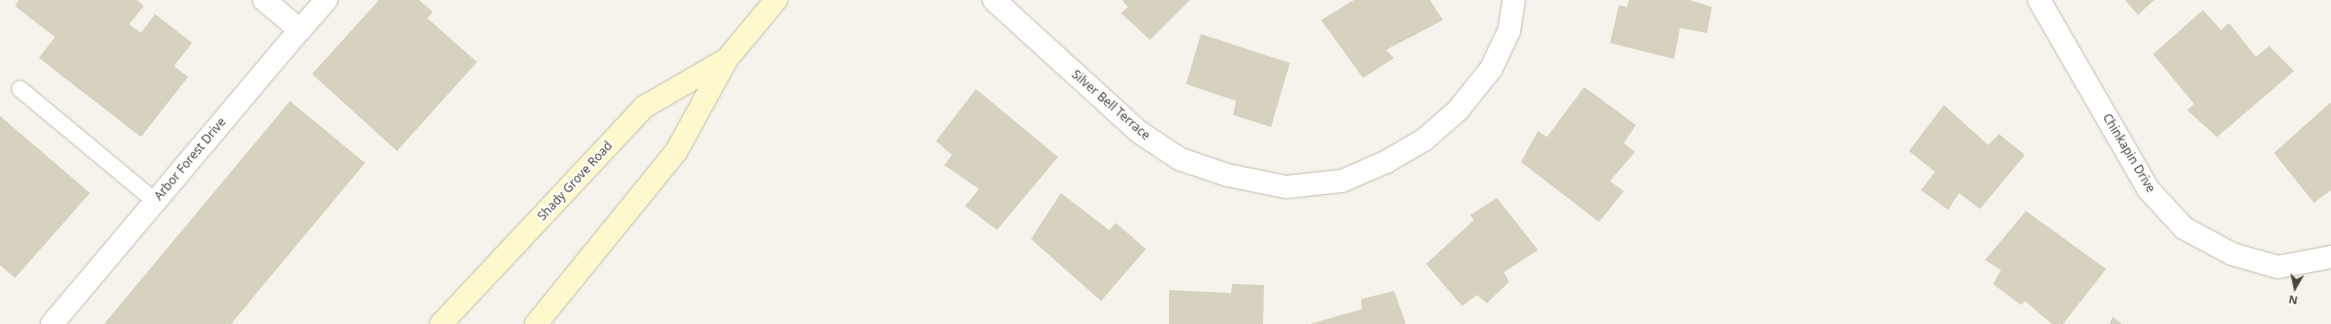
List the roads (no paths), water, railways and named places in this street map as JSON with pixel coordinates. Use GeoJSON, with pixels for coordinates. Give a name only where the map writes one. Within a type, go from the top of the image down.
{"type":"FeatureCollection","features":[{"type":"Feature","properties":{"kind":"main road","name":"Shady Grove Road"},"geometry":{"type":"LineString","coordinates":[[536,324],[676,152],[727,59],[776,0]]}},
{"type":"Feature","properties":{"kind":"main road","name":"Shady Grove Road"},"geometry":{"type":"LineString","coordinates":[[441,324],[644,107],[727,59]]}},
{"type":"Feature","properties":{"kind":"street"},"geometry":{"type":"LineString","coordinates":[[264,0],[300,30]]}},
{"type":"Feature","properties":{"kind":"street","name":"Arbor Forest Drive"},"geometry":{"type":"LineString","coordinates":[[52,324],[326,0]]}},
{"type":"Feature","properties":{"kind":"street","name":"Silver Bell Terrace"},"geometry":{"type":"LineString","coordinates":[[994,0],[1139,132],[1180,159],[1227,175],[1286,187],[1342,181],[1386,162],[1425,139],[1458,110],[1491,69],[1509,31],[1514,0]]}},
{"type":"Feature","properties":{"kind":"street","name":"Chinkapin Drive"},"geometry":{"type":"LineString","coordinates":[[2039,0],[2148,189],[2184,228],[2232,254],[2278,267],[2331,258]]}},
{"type":"Feature","properties":{"kind":"lane"},"geometry":{"type":"LineString","coordinates":[[20,89],[155,201]]}}]}
